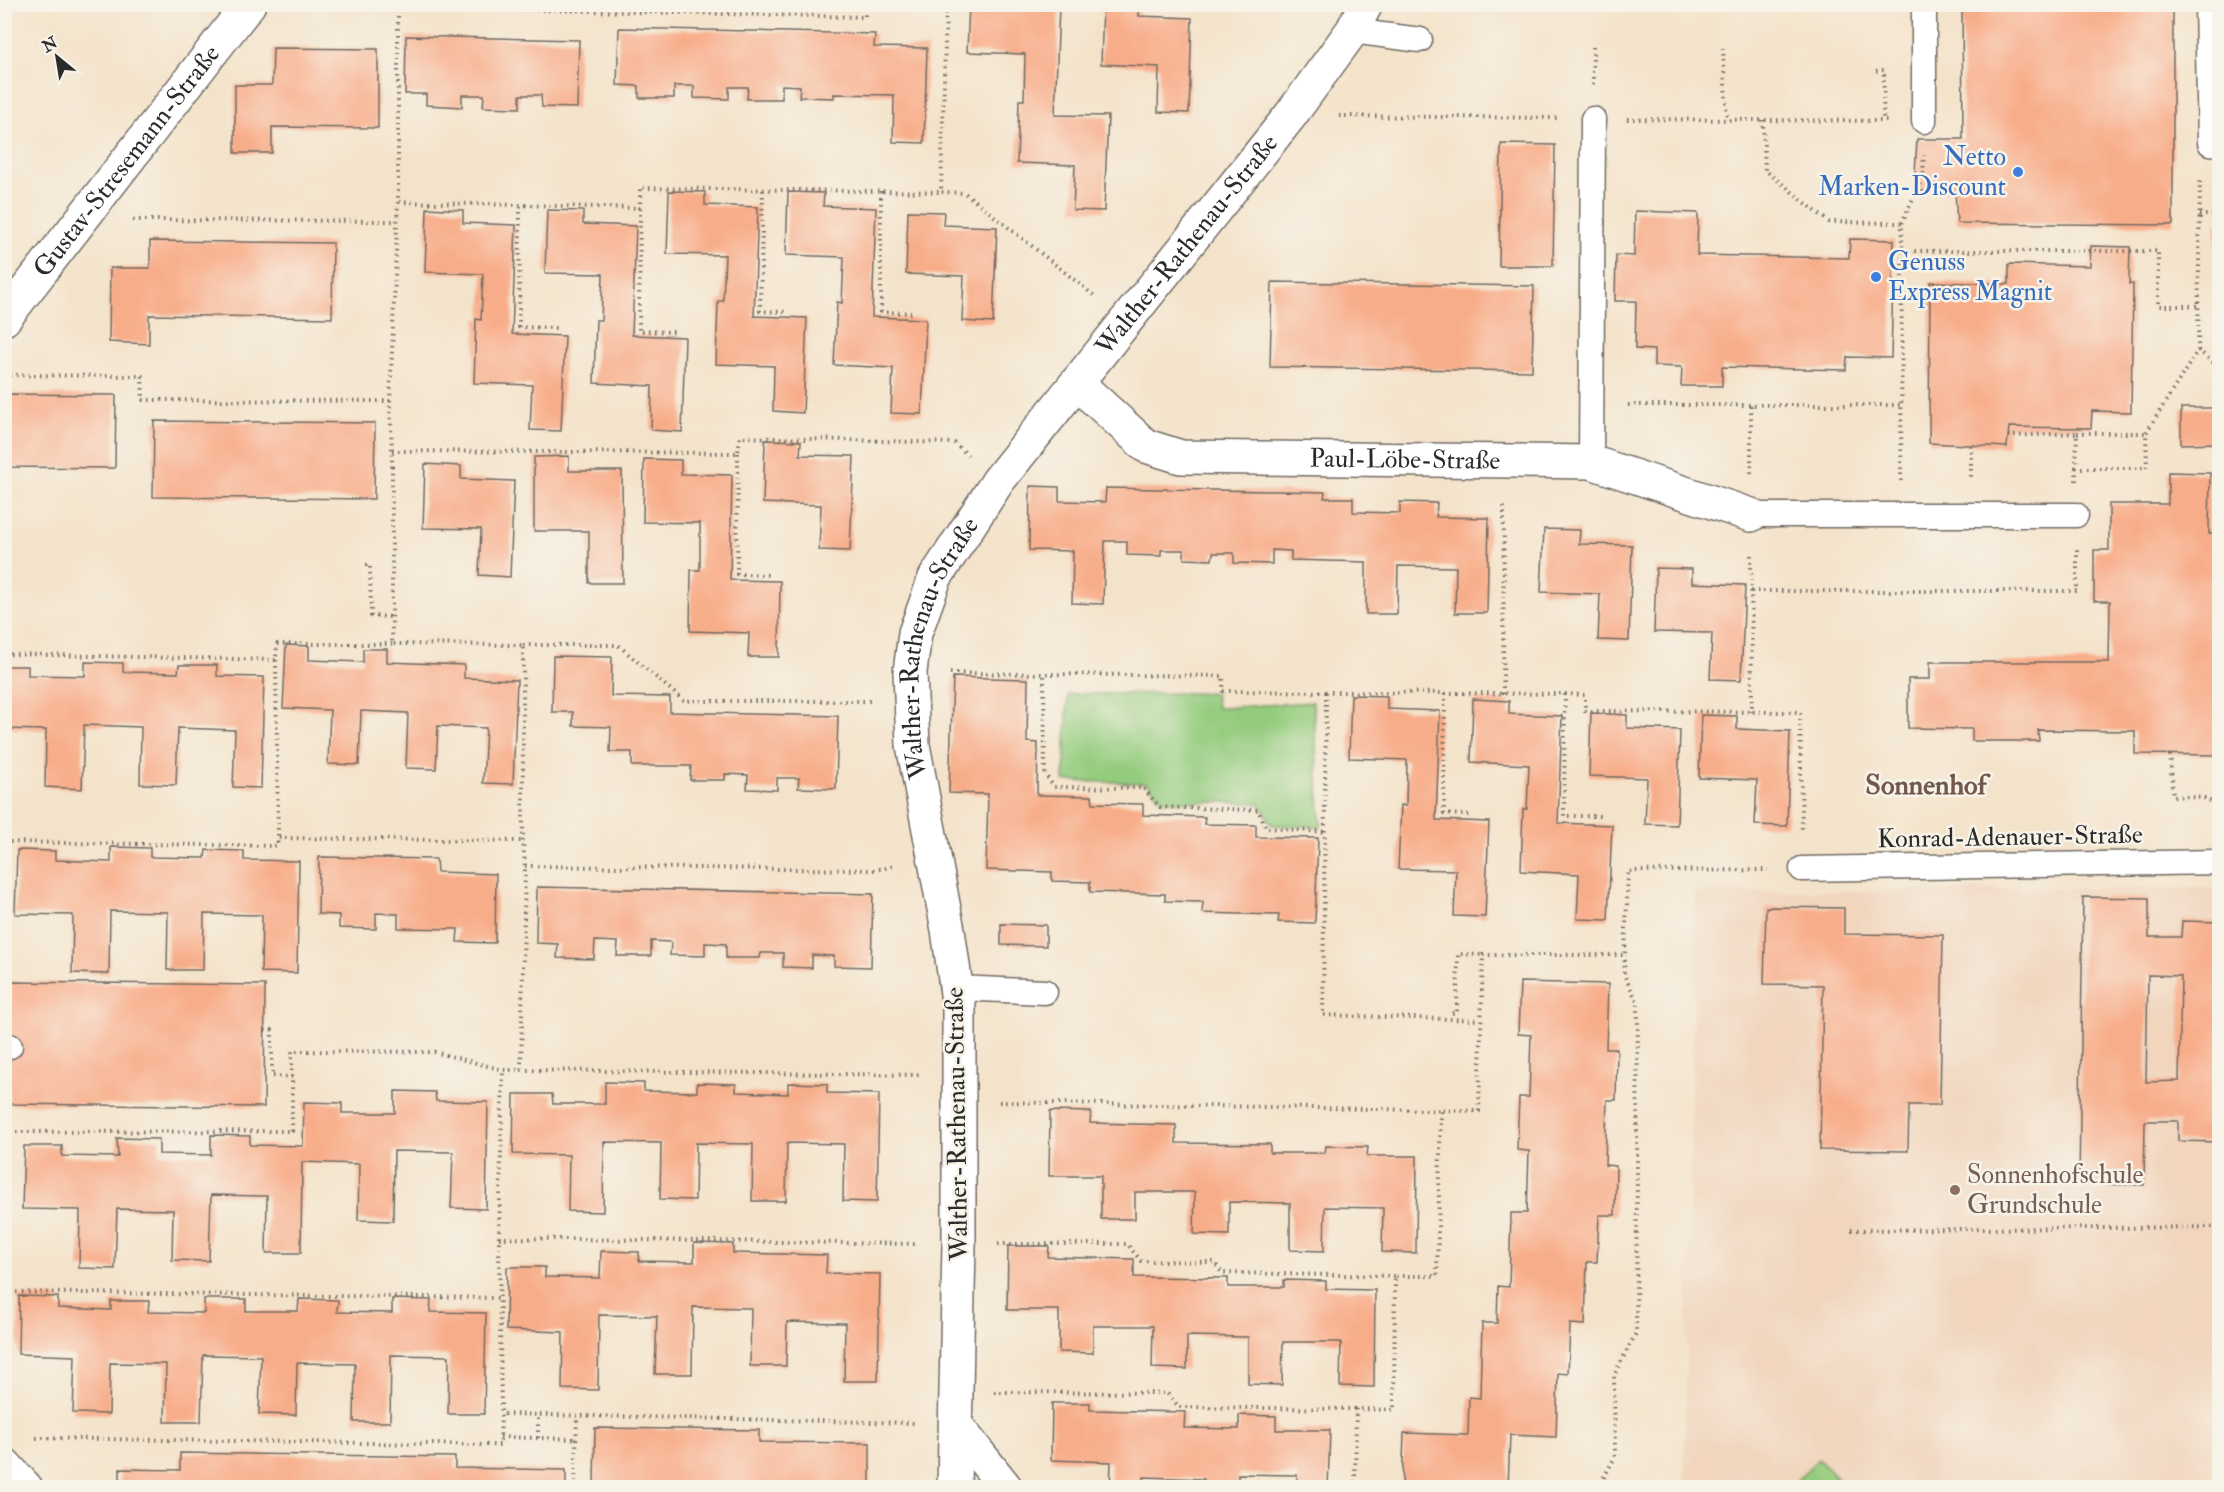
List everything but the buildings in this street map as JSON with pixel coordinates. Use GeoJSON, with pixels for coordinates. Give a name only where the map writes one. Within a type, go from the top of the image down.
{"type":"FeatureCollection","features":[{"type":"Feature","properties":{"kind":"street","name":"Gustav-Stresemann-Straße"},"geometry":{"type":"LineString","coordinates":[[4,319],[249,4]]}},
{"type":"Feature","properties":{"kind":"street","name":"Walther-Rathenau-Straße"},"geometry":{"type":"LineString","coordinates":[[954,1488],[960,1008],[913,745],[911,687],[915,633],[935,578],[998,481],[1290,116],[1359,18]]}},
{"type":"Feature","properties":{"kind":"street","name":"Paul-Löbe-Straße"},"geometry":{"type":"LineString","coordinates":[[1077,383],[1146,446],[1181,457],[1592,462],[1751,515]]}},
{"type":"Feature","properties":{"kind":"street"},"geometry":{"type":"LineString","coordinates":[[956,1425],[1006,1488]]}},
{"type":"Feature","properties":{"kind":"street"},"geometry":{"type":"LineString","coordinates":[[4,1464],[26,1488]]}},
{"type":"Feature","properties":{"kind":"lane"},"geometry":{"type":"LineString","coordinates":[[1923,4],[1924,122]]}},
{"type":"Feature","properties":{"kind":"lane"},"geometry":{"type":"LineString","coordinates":[[2207,4],[2215,144]]}},
{"type":"Feature","properties":{"kind":"lane"},"geometry":{"type":"LineString","coordinates":[[1359,18],[1420,40]]}},
{"type":"Feature","properties":{"kind":"lane"},"geometry":{"type":"LineString","coordinates":[[1592,462],[1593,119]]}},
{"type":"Feature","properties":{"kind":"lane"},"geometry":{"type":"LineString","coordinates":[[1751,515],[2076,515]]}},
{"type":"Feature","properties":{"kind":"lane","name":"Konrad-Adenauer-Straße"},"geometry":{"type":"LineString","coordinates":[[1802,869],[2220,862]]}},
{"type":"Feature","properties":{"kind":"lane"},"geometry":{"type":"LineString","coordinates":[[957,988],[1045,992]]}},
{"type":"Feature","properties":{"kind":"path"},"geometry":{"type":"LineString","coordinates":[[329,4],[865,16],[865,4]]}},
{"type":"Feature","properties":{"kind":"path"},"geometry":{"type":"LineString","coordinates":[[903,4],[946,8],[941,192]]}},
{"type":"Feature","properties":{"kind":"path"},"geometry":{"type":"LineString","coordinates":[[392,644],[390,401],[398,202],[398,7]]}},
{"type":"Feature","properties":{"kind":"path"},"geometry":{"type":"LineString","coordinates":[[1593,47],[1593,87]]}},
{"type":"Feature","properties":{"kind":"path"},"geometry":{"type":"LineString","coordinates":[[1723,48],[1727,120]]}},
{"type":"Feature","properties":{"kind":"path"},"geometry":{"type":"LineString","coordinates":[[1876,71],[1884,70],[1883,121]]}},
{"type":"Feature","properties":{"kind":"path"},"geometry":{"type":"LineString","coordinates":[[1763,120],[1765,170],[1829,222],[1902,223]]}},
{"type":"Feature","properties":{"kind":"path"},"geometry":{"type":"LineString","coordinates":[[1900,515],[1902,223],[1923,176],[1924,122]]}},
{"type":"Feature","properties":{"kind":"path"},"geometry":{"type":"LineString","coordinates":[[2076,468],[2147,468],[2146,433],[2198,350],[2200,172],[2215,144]]}},
{"type":"Feature","properties":{"kind":"path"},"geometry":{"type":"LineString","coordinates":[[675,332],[639,331],[640,188],[965,193],[1127,322]]}},
{"type":"Feature","properties":{"kind":"path"},"geometry":{"type":"LineString","coordinates":[[763,189],[760,311],[787,312]]}},
{"type":"Feature","properties":{"kind":"path"},"geometry":{"type":"LineString","coordinates":[[881,191],[881,312],[911,312]]}},
{"type":"Feature","properties":{"kind":"path"},"geometry":{"type":"LineString","coordinates":[[398,202],[640,208]]}},
{"type":"Feature","properties":{"kind":"path"},"geometry":{"type":"LineString","coordinates":[[520,206],[519,327],[559,328]]}},
{"type":"Feature","properties":{"kind":"path"},"geometry":{"type":"LineString","coordinates":[[2199,215],[2220,215]]}},
{"type":"Feature","properties":{"kind":"path"},"geometry":{"type":"LineString","coordinates":[[128,220],[397,221]]}},
{"type":"Feature","properties":{"kind":"path"},"geometry":{"type":"LineString","coordinates":[[1902,251],[2158,251],[2158,306],[2198,306]]}},
{"type":"Feature","properties":{"kind":"path"},"geometry":{"type":"LineString","coordinates":[[2198,350],[2220,368]]}},
{"type":"Feature","properties":{"kind":"path"},"geometry":{"type":"LineString","coordinates":[[4,375],[142,376],[143,400],[390,401]]}},
{"type":"Feature","properties":{"kind":"path"},"geometry":{"type":"LineString","coordinates":[[1591,405],[1901,405]]}},
{"type":"Feature","properties":{"kind":"path"},"geometry":{"type":"LineString","coordinates":[[1751,591],[2077,591],[2077,433]]}},
{"type":"Feature","properties":{"kind":"path"},"geometry":{"type":"LineString","coordinates":[[2008,436],[2146,433]]}},
{"type":"Feature","properties":{"kind":"path"},"geometry":{"type":"LineString","coordinates":[[772,574],[737,574],[740,437],[954,443],[998,481]]}},
{"type":"Feature","properties":{"kind":"path"},"geometry":{"type":"LineString","coordinates":[[392,451],[738,453]]}},
{"type":"Feature","properties":{"kind":"path"},"geometry":{"type":"LineString","coordinates":[[1503,462],[1503,694]]}},
{"type":"Feature","properties":{"kind":"path"},"geometry":{"type":"LineString","coordinates":[[366,565],[370,565],[372,616],[392,617]]}},
{"type":"Feature","properties":{"kind":"path"},"geometry":{"type":"LineString","coordinates":[[1751,603],[1752,712]]}},
{"type":"Feature","properties":{"kind":"path"},"geometry":{"type":"LineString","coordinates":[[4,842],[277,846],[277,644],[618,645],[684,701],[1044,676],[1223,676],[1223,691],[1565,694],[1585,695],[1585,711],[1800,712],[1802,869],[1628,872],[1624,975],[1638,1003],[1636,1333],[1614,1375],[1615,1457],[1598,1488]]}},
{"type":"Feature","properties":{"kind":"path"},"geometry":{"type":"LineString","coordinates":[[521,1070],[525,866],[523,645]]}},
{"type":"Feature","properties":{"kind":"path"},"geometry":{"type":"LineString","coordinates":[[4,654],[276,660]]}},
{"type":"Feature","properties":{"kind":"path"},"geometry":{"type":"LineString","coordinates":[[1044,676],[1045,774],[1054,787],[1143,788],[1160,807],[1258,810],[1266,828],[1326,832]]}},
{"type":"Feature","properties":{"kind":"path"},"geometry":{"type":"LineString","coordinates":[[1326,692],[1323,1016],[1480,1020]]}},
{"type":"Feature","properties":{"kind":"path"},"geometry":{"type":"LineString","coordinates":[[1445,693],[1444,814],[1472,815]]}},
{"type":"Feature","properties":{"kind":"path"},"geometry":{"type":"LineString","coordinates":[[1565,694],[1564,816],[1600,816]]}},
{"type":"Feature","properties":{"kind":"path"},"geometry":{"type":"LineString","coordinates":[[2170,755],[2173,796],[2204,798],[2220,806]]}},
{"type":"Feature","properties":{"kind":"path"},"geometry":{"type":"LineString","coordinates":[[278,838],[523,841]]}},
{"type":"Feature","properties":{"kind":"path"},"geometry":{"type":"LineString","coordinates":[[525,866],[875,870],[934,858]]}},
{"type":"Feature","properties":{"kind":"path"},"geometry":{"type":"LineString","coordinates":[[1452,1012],[1458,1012],[1458,954],[1625,955]]}},
{"type":"Feature","properties":{"kind":"path"},"geometry":{"type":"LineString","coordinates":[[4,1132],[292,1131],[292,1051],[434,1052],[503,1070],[1479,1112],[1483,955]]}},
{"type":"Feature","properties":{"kind":"path"},"geometry":{"type":"LineString","coordinates":[[265,1030],[272,1030],[272,1076],[292,1077]]}},
{"type":"Feature","properties":{"kind":"path"},"geometry":{"type":"LineString","coordinates":[[28,1438],[500,1444],[499,1298],[503,1070]]}},
{"type":"Feature","properties":{"kind":"path"},"geometry":{"type":"LineString","coordinates":[[956,1391],[1167,1393],[1179,1407],[1394,1410],[1395,1276],[1437,1276],[1440,1111]]}},
{"type":"Feature","properties":{"kind":"path"},"geometry":{"type":"LineString","coordinates":[[1851,1230],[2220,1227]]}},
{"type":"Feature","properties":{"kind":"path"},"geometry":{"type":"LineString","coordinates":[[4,1292],[499,1298]]}},
{"type":"Feature","properties":{"kind":"path"},"geometry":{"type":"LineString","coordinates":[[1355,1488],[1356,1409]]}},
{"type":"Feature","properties":{"kind":"path"},"geometry":{"type":"LineString","coordinates":[[501,1414],[956,1425]]}},
{"type":"Feature","properties":{"kind":"path"},"geometry":{"type":"LineString","coordinates":[[538,1415],[538,1438]]}},
{"type":"Feature","properties":{"kind":"path"},"geometry":{"type":"LineString","coordinates":[[575,1488],[577,1416]]}},
{"type":"Feature","properties":{"kind":"path"},"geometry":{"type":"LineString","coordinates":[[500,1437],[576,1438]]}},
{"type":"Feature","properties":{"kind":"shaded area","name":"Sonnenhofschule Grundschule"},"geometry":{"type":"Polygon","coordinates":[[[2219,888],[2219,1487],[1684,1488],[1695,892],[2219,888]]]}},
{"type":"Feature","properties":{"kind":"green space"},"geometry":{"type":"Polygon","coordinates":[[[1215,693],[1217,708],[1313,702],[1321,827],[1272,825],[1259,803],[1163,801],[1147,783],[1064,781],[1068,694],[1215,693]]]}},
{"type":"Feature","properties":{"kind":"green space"},"geometry":{"type":"Polygon","coordinates":[[[1818,1459],[1846,1487],[1790,1487],[1818,1459]]]}},
{"type":"Feature","properties":{"kind":"place","name":"Netto Marken-Discount"},"geometry":{"type":"Point","coordinates":[2018,172]}},
{"type":"Feature","properties":{"kind":"place","name":"Genuss Express Magnit"},"geometry":{"type":"Point","coordinates":[1876,277]}},
{"type":"Feature","properties":{"kind":"place","name":"Sonnenhofschule Grundschule"},"geometry":{"type":"Point","coordinates":[1955,1190]}},
{"type":"Feature","properties":{"kind":"district","name":"Sonnenhof"},"geometry":{"type":"Point","coordinates":[1926,785]}}]}
